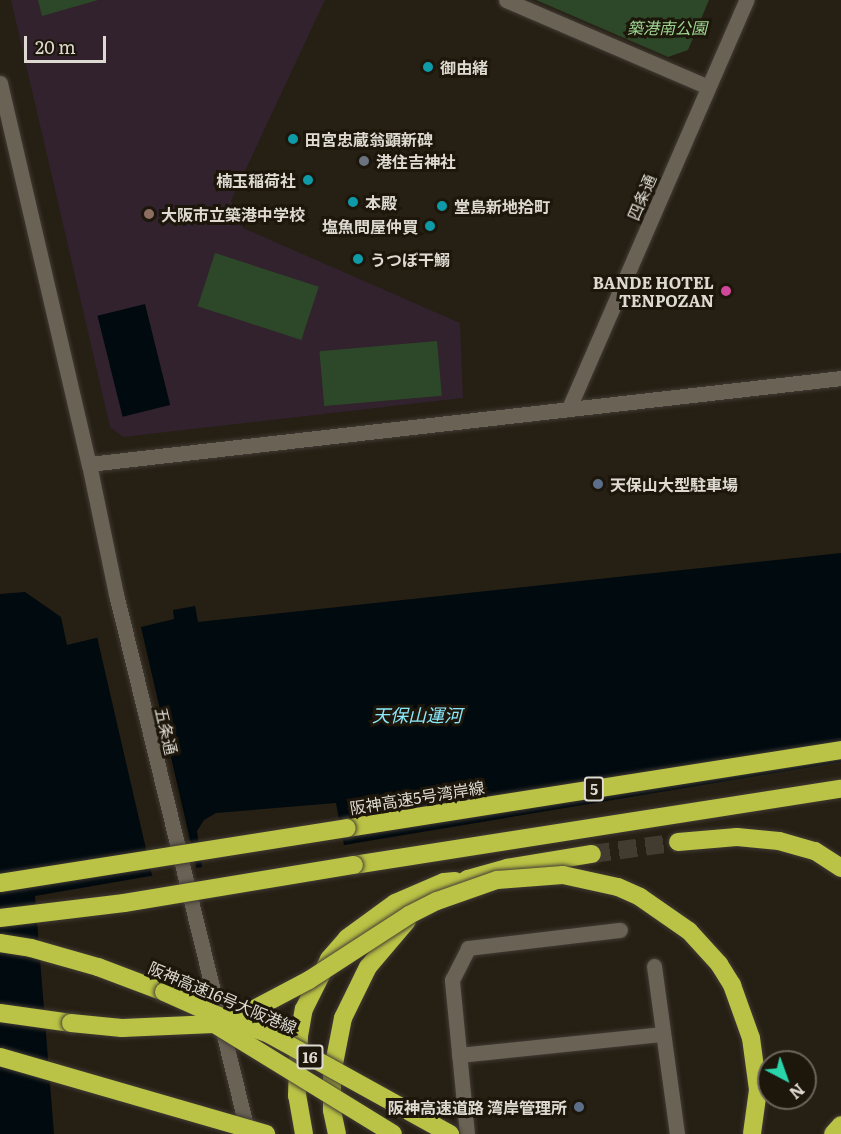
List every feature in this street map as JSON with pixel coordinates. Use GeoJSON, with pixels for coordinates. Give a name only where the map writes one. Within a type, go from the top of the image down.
{"type":"FeatureCollection","features":[{"type":"Feature","properties":{"kind":"highway","name":"阪神高速5号湾岸線"},"geometry":{"type":"LineString","coordinates":[[0,883],[841,750]]}},
{"type":"Feature","properties":{"kind":"highway","name":"5"},"geometry":{"type":"LineString","coordinates":[[0,918],[124,903],[841,789]]}},
{"type":"Feature","properties":{"kind":"highway"},"geometry":{"type":"LineString","coordinates":[[678,842],[736,837],[779,841],[815,851],[841,868]]}},
{"type":"Feature","properties":{"kind":"highway"},"geometry":{"type":"LineString","coordinates":[[304,1134],[297,1096],[299,1036],[304,1009],[329,959],[347,938],[395,903],[444,882],[468,879],[533,862],[585,855]]}},
{"type":"Feature","properties":{"kind":"highway"},"geometry":{"type":"LineString","coordinates":[[0,1013],[122,1028],[214,1024],[241,1016],[271,1001],[309,980],[409,915],[454,894],[497,880],[563,875],[610,885],[640,897],[689,931],[719,964],[732,985],[752,1047],[758,1090],[752,1134]]}},
{"type":"Feature","properties":{"kind":"highway"},"geometry":{"type":"LineString","coordinates":[[337,1134],[332,1110],[332,1074],[336,1044],[354,992],[368,967],[397,931],[432,901],[468,879]]}},
{"type":"Feature","properties":{"kind":"highway","name":"阪神高速16号大阪港線"},"geometry":{"type":"LineString","coordinates":[[0,943],[31,948],[98,967],[269,1034],[450,1134]]}},
{"type":"Feature","properties":{"kind":"highway"},"geometry":{"type":"LineString","coordinates":[[164,992],[255,1052],[393,1134]]}},
{"type":"Feature","properties":{"kind":"highway"},"geometry":{"type":"LineString","coordinates":[[0,1057],[266,1134]]}},
{"type":"Feature","properties":{"kind":"highway"},"geometry":{"type":"LineString","coordinates":[[833,1134],[841,1125]]}},
{"type":"Feature","properties":{"kind":"street"},"geometry":{"type":"LineString","coordinates":[[506,0],[708,87]]}},
{"type":"Feature","properties":{"kind":"street","name":"四条通"},"geometry":{"type":"LineString","coordinates":[[569,408],[746,0]]}},
{"type":"Feature","properties":{"kind":"street","name":"五条通"},"geometry":{"type":"LineString","coordinates":[[0,83],[89,464],[116,594],[248,1134]]}},
{"type":"Feature","properties":{"kind":"street"},"geometry":{"type":"LineString","coordinates":[[89,464],[841,378]]}},
{"type":"Feature","properties":{"kind":"street"},"geometry":{"type":"LineString","coordinates":[[466,1134],[452,980],[468,948],[620,930]]}},
{"type":"Feature","properties":{"kind":"street"},"geometry":{"type":"LineString","coordinates":[[654,966],[677,1134]]}},
{"type":"Feature","properties":{"kind":"street"},"geometry":{"type":"LineString","coordinates":[[459,1055],[663,1034]]}},
{"type":"Feature","properties":{"kind":"shaded area","name":"大阪市立築港中学校"},"geometry":{"type":"Polygon","coordinates":[[[11,0],[325,0],[231,201],[243,228],[460,323],[463,398],[123,437],[110,427],[11,0]]]}},
{"type":"Feature","properties":{"kind":"green space"},"geometry":{"type":"Polygon","coordinates":[[[38,0],[98,0],[42,16],[38,0]]]}},
{"type":"Feature","properties":{"kind":"green space","name":"築港南公園"},"geometry":{"type":"Polygon","coordinates":[[[536,0],[709,0],[688,50],[668,57],[536,0]]]}},
{"type":"Feature","properties":{"kind":"green space"},"geometry":{"type":"Polygon","coordinates":[[[215,253],[319,287],[301,340],[198,306],[215,253]]]}},
{"type":"Feature","properties":{"kind":"green space"},"geometry":{"type":"Polygon","coordinates":[[[437,341],[442,396],[324,406],[319,351],[437,341]]]}},
{"type":"Feature","properties":{"kind":"water"},"geometry":{"type":"Polygon","coordinates":[[[145,304],[170,405],[123,417],[97,316],[145,304]]]}},
{"type":"Feature","properties":{"kind":"water","name":"天保山運河"},"geometry":{"type":"Polygon","coordinates":[[[841,553],[841,762],[344,845],[336,803],[216,813],[204,820],[197,831],[202,867],[35,896],[54,1134],[0,1134],[0,594],[25,592],[61,617],[67,645],[174,619],[173,610],[195,606],[198,622],[841,553]]]}},
{"type":"Feature","properties":{"kind":"pier"},"geometry":{"type":"Polygon","coordinates":[[[140,623],[197,871],[154,882],[96,633],[140,623]]]}},
{"type":"Feature","properties":{"kind":"tunnel"},"geometry":{"type":"LineString","coordinates":[[592,854],[678,842]]}},
{"type":"Feature","properties":{"kind":"place","name":"御由緒"},"geometry":{"type":"Point","coordinates":[428,67]}},
{"type":"Feature","properties":{"kind":"place","name":"田宮忠蔵翁顕新碑"},"geometry":{"type":"Point","coordinates":[293,139]}},
{"type":"Feature","properties":{"kind":"place","name":"港住吉神社"},"geometry":{"type":"Point","coordinates":[364,161]}},
{"type":"Feature","properties":{"kind":"place","name":"楠玉稲荷社"},"geometry":{"type":"Point","coordinates":[308,180]}},
{"type":"Feature","properties":{"kind":"place","name":"本殿"},"geometry":{"type":"Point","coordinates":[353,202]}},
{"type":"Feature","properties":{"kind":"place","name":"堂島新地拾町"},"geometry":{"type":"Point","coordinates":[442,206]}},
{"type":"Feature","properties":{"kind":"place","name":"大阪市立築港中学校"},"geometry":{"type":"Point","coordinates":[149,214]}},
{"type":"Feature","properties":{"kind":"place","name":"塩魚問屋仲買"},"geometry":{"type":"Point","coordinates":[430,226]}},
{"type":"Feature","properties":{"kind":"place","name":"うつぼ干鰯"},"geometry":{"type":"Point","coordinates":[358,259]}},
{"type":"Feature","properties":{"kind":"place","name":"BANDE HOTEL TENPOZAN"},"geometry":{"type":"Point","coordinates":[726,291]}},
{"type":"Feature","properties":{"kind":"place","name":"天保山大型駐車場"},"geometry":{"type":"Point","coordinates":[598,484]}},
{"type":"Feature","properties":{"kind":"place","name":"阪神高速道路 湾岸管理所"},"geometry":{"type":"Point","coordinates":[579,1107]}}]}
